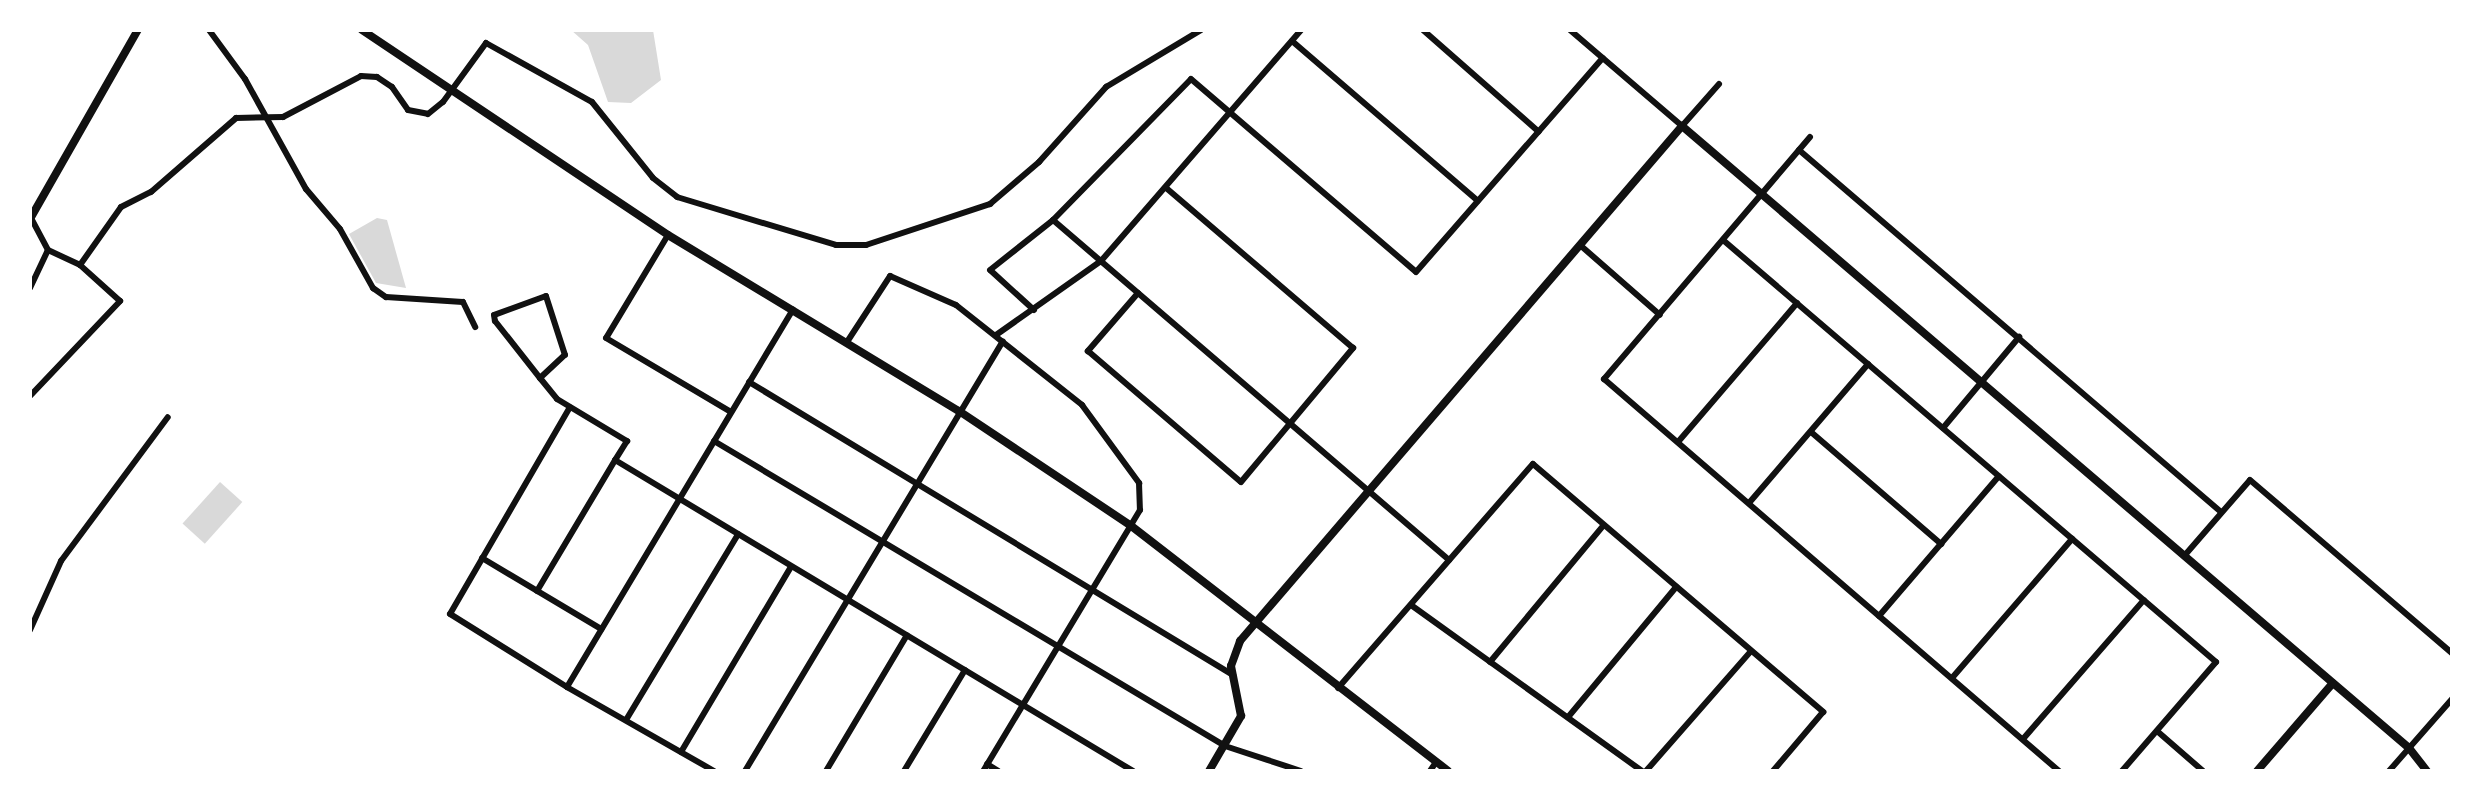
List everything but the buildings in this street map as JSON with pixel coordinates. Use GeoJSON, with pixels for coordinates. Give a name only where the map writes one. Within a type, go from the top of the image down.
{"type":"FeatureCollection","features":[{"type":"Feature","properties":{"kind":"street"},"geometry":{"type":"LineString","coordinates":[[30,396],[120,301],[80,265],[48,250],[31,218],[138,30]]}},
{"type":"Feature","properties":{"kind":"street"},"geometry":{"type":"LineString","coordinates":[[209,30],[245,79],[263,118],[378,294],[455,299],[468,308],[475,327]]}},
{"type":"Feature","properties":{"kind":"street"},"geometry":{"type":"LineString","coordinates":[[362,30],[668,235],[959,411],[1130,525],[1448,771]]}},
{"type":"Feature","properties":{"kind":"street"},"geometry":{"type":"LineString","coordinates":[[80,265],[121,207],[151,192],[236,118],[249,114],[263,118],[283,117],[361,76],[387,83],[404,106],[418,114],[437,110],[486,43],[592,102],[653,178],[677,197],[836,245],[866,245],[990,204],[1039,162],[1106,87],[1201,30]]}},
{"type":"Feature","properties":{"kind":"street"},"geometry":{"type":"LineString","coordinates":[[996,335],[1101,261],[1301,30]]}},
{"type":"Feature","properties":{"kind":"street"},"geometry":{"type":"LineString","coordinates":[[1423,30],[1539,132]]}},
{"type":"Feature","properties":{"kind":"street"},"geometry":{"type":"LineString","coordinates":[[1570,30],[2409,748],[2427,771]]}},
{"type":"Feature","properties":{"kind":"street"},"geometry":{"type":"LineString","coordinates":[[1292,41],[1478,201]]}},
{"type":"Feature","properties":{"kind":"street"},"geometry":{"type":"LineString","coordinates":[[1034,310],[990,270],[1053,220],[1191,79],[1416,272],[1603,58]]}},
{"type":"Feature","properties":{"kind":"street"},"geometry":{"type":"LineString","coordinates":[[1209,771],[1241,716],[1233,675],[1235,649],[1719,84]]}},
{"type":"Feature","properties":{"kind":"street"},"geometry":{"type":"LineString","coordinates":[[1810,137],[1604,379],[2059,771]]}},
{"type":"Feature","properties":{"kind":"street"},"geometry":{"type":"LineString","coordinates":[[1799,150],[2221,512]]}},
{"type":"Feature","properties":{"kind":"street"},"geometry":{"type":"LineString","coordinates":[[1138,293],[1088,351],[1241,482],[1353,348],[1166,188]]}},
{"type":"Feature","properties":{"kind":"street"},"geometry":{"type":"LineString","coordinates":[[1053,220],[1449,560]]}},
{"type":"Feature","properties":{"kind":"street"},"geometry":{"type":"LineString","coordinates":[[668,235],[606,338],[731,412]]}},
{"type":"Feature","properties":{"kind":"street"},"geometry":{"type":"LineString","coordinates":[[1723,240],[2216,662],[2122,771]]}},
{"type":"Feature","properties":{"kind":"street"},"geometry":{"type":"LineString","coordinates":[[1580,245],[1660,315]]}},
{"type":"Feature","properties":{"kind":"street"},"geometry":{"type":"LineString","coordinates":[[30,288],[48,250]]}},
{"type":"Feature","properties":{"kind":"street"},"geometry":{"type":"LineString","coordinates":[[847,342],[890,276],[956,305],[1082,405],[1139,483],[1140,510],[985,768],[998,771]]}},
{"type":"Feature","properties":{"kind":"street"},"geometry":{"type":"LineString","coordinates":[[537,591],[627,441],[570,407],[540,378],[494,315],[546,296],[565,355],[540,378]]}},
{"type":"Feature","properties":{"kind":"street"},"geometry":{"type":"LineString","coordinates":[[1678,442],[1797,303]]}},
{"type":"Feature","properties":{"kind":"street"},"geometry":{"type":"LineString","coordinates":[[567,687],[793,310]]}},
{"type":"Feature","properties":{"kind":"street"},"geometry":{"type":"LineString","coordinates":[[1943,428],[2019,337]]}},
{"type":"Feature","properties":{"kind":"street"},"geometry":{"type":"LineString","coordinates":[[745,771],[1003,341]]}},
{"type":"Feature","properties":{"kind":"street"},"geometry":{"type":"LineString","coordinates":[[1749,503],[1868,364]]}},
{"type":"Feature","properties":{"kind":"street"},"geometry":{"type":"LineString","coordinates":[[749,382],[1233,675]]}},
{"type":"Feature","properties":{"kind":"street"},"geometry":{"type":"LineString","coordinates":[[570,407],[450,614],[567,687],[714,771]]}},
{"type":"Feature","properties":{"kind":"street"},"geometry":{"type":"LineString","coordinates":[[30,630],[61,561],[168,417]]}},
{"type":"Feature","properties":{"kind":"street"},"geometry":{"type":"LineString","coordinates":[[1811,432],[1941,544]]}},
{"type":"Feature","properties":{"kind":"street"},"geometry":{"type":"LineString","coordinates":[[714,441],[1225,746],[1301,771]]}},
{"type":"Feature","properties":{"kind":"street"},"geometry":{"type":"LineString","coordinates":[[615,460],[1133,771]]}},
{"type":"Feature","properties":{"kind":"street"},"geometry":{"type":"LineString","coordinates":[[1338,688],[1533,464],[1823,712],[1773,771]]}},
{"type":"Feature","properties":{"kind":"street"},"geometry":{"type":"LineString","coordinates":[[1879,616],[1999,476]]}},
{"type":"Feature","properties":{"kind":"street"},"geometry":{"type":"LineString","coordinates":[[2185,555],[2250,480],[2452,653]]}},
{"type":"Feature","properties":{"kind":"street"},"geometry":{"type":"LineString","coordinates":[[1490,662],[1603,526]]}},
{"type":"Feature","properties":{"kind":"street"},"geometry":{"type":"LineString","coordinates":[[626,720],[738,534]]}},
{"type":"Feature","properties":{"kind":"street"},"geometry":{"type":"LineString","coordinates":[[1952,678],[2072,539]]}},
{"type":"Feature","properties":{"kind":"street"},"geometry":{"type":"LineString","coordinates":[[482,558],[601,629]]}},
{"type":"Feature","properties":{"kind":"street"},"geometry":{"type":"LineString","coordinates":[[681,752],[791,567]]}},
{"type":"Feature","properties":{"kind":"street"},"geometry":{"type":"LineString","coordinates":[[1569,716],[1676,587]]}},
{"type":"Feature","properties":{"kind":"street"},"geometry":{"type":"LineString","coordinates":[[2023,739],[2144,600]]}},
{"type":"Feature","properties":{"kind":"street"},"geometry":{"type":"LineString","coordinates":[[1411,605],[1644,771],[1751,651]]}},
{"type":"Feature","properties":{"kind":"street"},"geometry":{"type":"LineString","coordinates":[[826,771],[907,635]]}},
{"type":"Feature","properties":{"kind":"street"},"geometry":{"type":"LineString","coordinates":[[904,771],[965,670]]}},
{"type":"Feature","properties":{"kind":"street"},"geometry":{"type":"LineString","coordinates":[[2257,771],[2333,683]]}},
{"type":"Feature","properties":{"kind":"street"},"geometry":{"type":"LineString","coordinates":[[2389,771],[2452,699]]}},
{"type":"Feature","properties":{"kind":"street"},"geometry":{"type":"LineString","coordinates":[[2157,731],[2203,771]]}},
{"type":"Feature","properties":{"kind":"street"},"geometry":{"type":"LineString","coordinates":[[1430,771],[1436,762]]}},
{"type":"Feature","properties":{"kind":"shaded area"},"geometry":{"type":"Polygon","coordinates":[[[571,30],[653,30],[661,80],[631,103],[608,102],[588,45],[571,30]]]}},
{"type":"Feature","properties":{"kind":"shaded area"},"geometry":{"type":"Polygon","coordinates":[[[377,218],[387,220],[406,288],[376,283],[349,234],[377,218]]]}},
{"type":"Feature","properties":{"kind":"shaded area"},"geometry":{"type":"Polygon","coordinates":[[[220,482],[242,502],[205,544],[183,524],[220,482]]]}}]}
